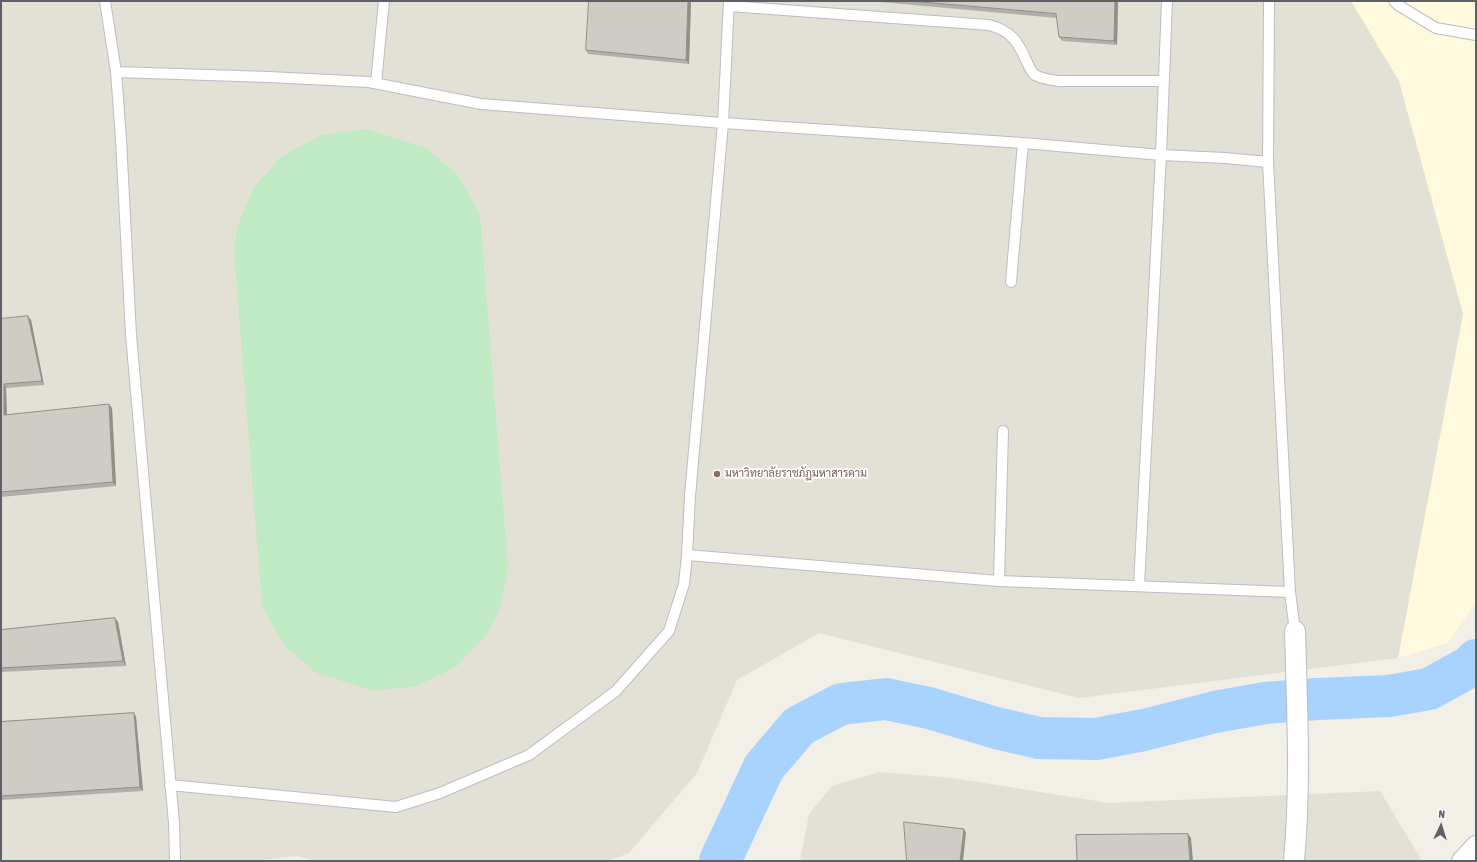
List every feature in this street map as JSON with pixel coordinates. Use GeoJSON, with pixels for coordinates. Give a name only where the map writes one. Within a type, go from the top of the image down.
{"type":"FeatureCollection","features":[{"type":"Feature","properties":{"kind":"street"},"geometry":{"type":"LineString","coordinates":[[1294,861],[1298,790],[1296,631]]}},
{"type":"Feature","properties":{"kind":"street"},"geometry":{"type":"LineString","coordinates":[[1462,861],[1476,846]]}},
{"type":"Feature","properties":{"kind":"lane"},"geometry":{"type":"LineString","coordinates":[[105,1],[116,72],[122,139],[131,335],[174,823],[175,861]]}},
{"type":"Feature","properties":{"kind":"lane"},"geometry":{"type":"LineString","coordinates":[[376,83],[384,1]]}},
{"type":"Feature","properties":{"kind":"lane"},"geometry":{"type":"LineString","coordinates":[[1139,586],[1161,155],[1167,1]]}},
{"type":"Feature","properties":{"kind":"lane"},"geometry":{"type":"LineString","coordinates":[[1269,1],[1268,162],[1290,592],[1296,631]]}},
{"type":"Feature","properties":{"kind":"lane"},"geometry":{"type":"LineString","coordinates":[[1394,1],[1398,5],[1436,28],[1476,35]]}},
{"type":"Feature","properties":{"kind":"lane"},"geometry":{"type":"LineString","coordinates":[[170,786],[396,807],[440,794],[529,755],[616,691],[669,631],[684,584],[687,554],[690,496],[723,123],[729,4],[989,25],[1002,29],[1012,36],[1034,74],[1043,78],[1059,82],[1164,81]]}},
{"type":"Feature","properties":{"kind":"lane"},"geometry":{"type":"LineString","coordinates":[[116,72],[269,76],[369,82],[481,104],[1268,162]]}},
{"type":"Feature","properties":{"kind":"lane"},"geometry":{"type":"LineString","coordinates":[[1011,282],[1023,143]]}},
{"type":"Feature","properties":{"kind":"lane"},"geometry":{"type":"LineString","coordinates":[[998,581],[1003,431]]}},
{"type":"Feature","properties":{"kind":"lane"},"geometry":{"type":"LineString","coordinates":[[687,554],[998,581],[1290,592]]}},
{"type":"Feature","properties":{"kind":"shaded area","name":"มหาวิทยาลัยราชภัฏมหาสารคาม"},"geometry":{"type":"Polygon","coordinates":[[[1,1],[1351,1],[1399,81],[1463,314],[1398,658],[1079,698],[819,633],[737,680],[697,773],[629,853],[607,861],[316,861],[297,856],[252,861],[1,861],[1,1]]]}},
{"type":"Feature","properties":{"kind":"shaded area"},"geometry":{"type":"Polygon","coordinates":[[[1351,1],[1476,1],[1476,602],[1448,643],[1398,658],[1463,314],[1351,1]]]}},
{"type":"Feature","properties":{"kind":"shaded area"},"geometry":{"type":"Polygon","coordinates":[[[879,772],[953,778],[1109,803],[1380,791],[1422,861],[800,861],[809,814],[832,786],[879,772]]]}},
{"type":"Feature","properties":{"kind":"green space"},"geometry":{"type":"Polygon","coordinates":[[[366,129],[427,148],[459,177],[480,215],[508,569],[499,612],[486,636],[456,667],[417,686],[373,691],[316,673],[283,644],[262,606],[234,252],[237,227],[254,187],[283,155],[322,135],[366,129]]]}},
{"type":"Feature","properties":{"kind":"building"},"geometry":{"type":"Polygon","coordinates":[[[589,1],[688,1],[686,60],[586,50],[589,1]]]}},
{"type":"Feature","properties":{"kind":"building"},"geometry":{"type":"Polygon","coordinates":[[[911,1],[1115,1],[1114,41],[1059,37],[1056,14],[911,1]]]}},
{"type":"Feature","properties":{"kind":"building"},"geometry":{"type":"Polygon","coordinates":[[[28,316],[42,381],[4,384],[4,415],[109,404],[113,482],[1,492],[1,319],[28,316]]]}},
{"type":"Feature","properties":{"kind":"building"},"geometry":{"type":"Polygon","coordinates":[[[115,618],[123,661],[1,668],[1,630],[115,618]]]}},
{"type":"Feature","properties":{"kind":"building"},"geometry":{"type":"Polygon","coordinates":[[[134,713],[140,787],[1,796],[1,722],[134,713]]]}},
{"type":"Feature","properties":{"kind":"building"},"geometry":{"type":"Polygon","coordinates":[[[904,822],[964,829],[960,861],[907,861],[904,822]]]}},
{"type":"Feature","properties":{"kind":"building"},"geometry":{"type":"Polygon","coordinates":[[[1188,834],[1190,861],[1077,861],[1076,835],[1188,834]]]}},
{"type":"Feature","properties":{"kind":"waterway"},"geometry":{"type":"LineString","coordinates":[[720,861],[764,767],[799,726],[841,704],[886,699],[929,708],[996,728],[1039,738],[1096,739],[1144,730],[1215,712],[1265,703],[1389,696],[1429,689],[1471,666],[1476,660]]}},
{"type":"Feature","properties":{"kind":"place","name":"มหาวิทยาลัยราชภัฏมหาสารคาม"},"geometry":{"type":"Point","coordinates":[717,474]}}]}
